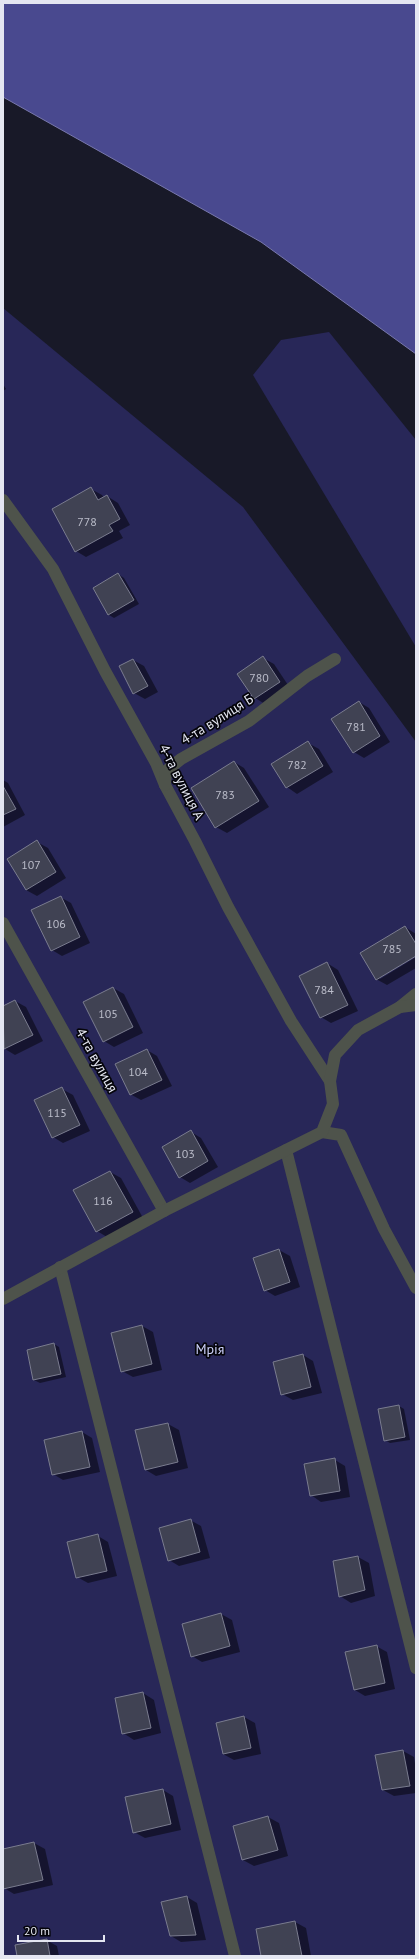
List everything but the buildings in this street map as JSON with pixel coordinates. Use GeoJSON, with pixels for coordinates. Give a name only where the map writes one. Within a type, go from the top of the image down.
{"type":"FeatureCollection","features":[{"type":"Feature","properties":{"kind":"street","name":"4-та вулиця А"},"geometry":{"type":"LineString","coordinates":[[3,500],[53,569],[101,664],[156,764],[165,785],[228,907],[291,1021],[330,1081]]}},
{"type":"Feature","properties":{"kind":"street","name":"4-та вулиця Б"},"geometry":{"type":"LineString","coordinates":[[165,785],[166,771],[181,759],[249,721],[307,676],[335,658]]}},
{"type":"Feature","properties":{"kind":"street","name":"4-та вулиця"},"geometry":{"type":"LineString","coordinates":[[3,923],[164,1211]]}},
{"type":"Feature","properties":{"kind":"street"},"geometry":{"type":"LineString","coordinates":[[322,1132],[333,1104],[330,1081],[335,1055],[358,1030],[400,1007],[416,994]]}},
{"type":"Feature","properties":{"kind":"street"},"geometry":{"type":"LineString","coordinates":[[400,1007],[416,1005]]}},
{"type":"Feature","properties":{"kind":"street"},"geometry":{"type":"LineString","coordinates":[[3,1299],[164,1211],[322,1132],[341,1135],[384,1229],[416,1288]]}},
{"type":"Feature","properties":{"kind":"street"},"geometry":{"type":"LineString","coordinates":[[286,1150],[416,1668]]}},
{"type":"Feature","properties":{"kind":"street"},"geometry":{"type":"LineString","coordinates":[[60,1267],[235,1956]]}},
{"type":"Feature","properties":{"kind":"green space","name":"Мрія"},"geometry":{"type":"Polygon","coordinates":[[[3,308],[243,507],[416,742],[416,1956],[3,1956],[3,308]]]}},
{"type":"Feature","properties":{"kind":"green space"},"geometry":{"type":"Polygon","coordinates":[[[329,332],[416,440],[416,647],[253,375],[281,340],[329,332]]]}},
{"type":"Feature","properties":{"kind":"shaded area"},"geometry":{"type":"Polygon","coordinates":[[[3,3],[416,3],[416,354],[261,242],[3,97],[3,3]]]}}]}
